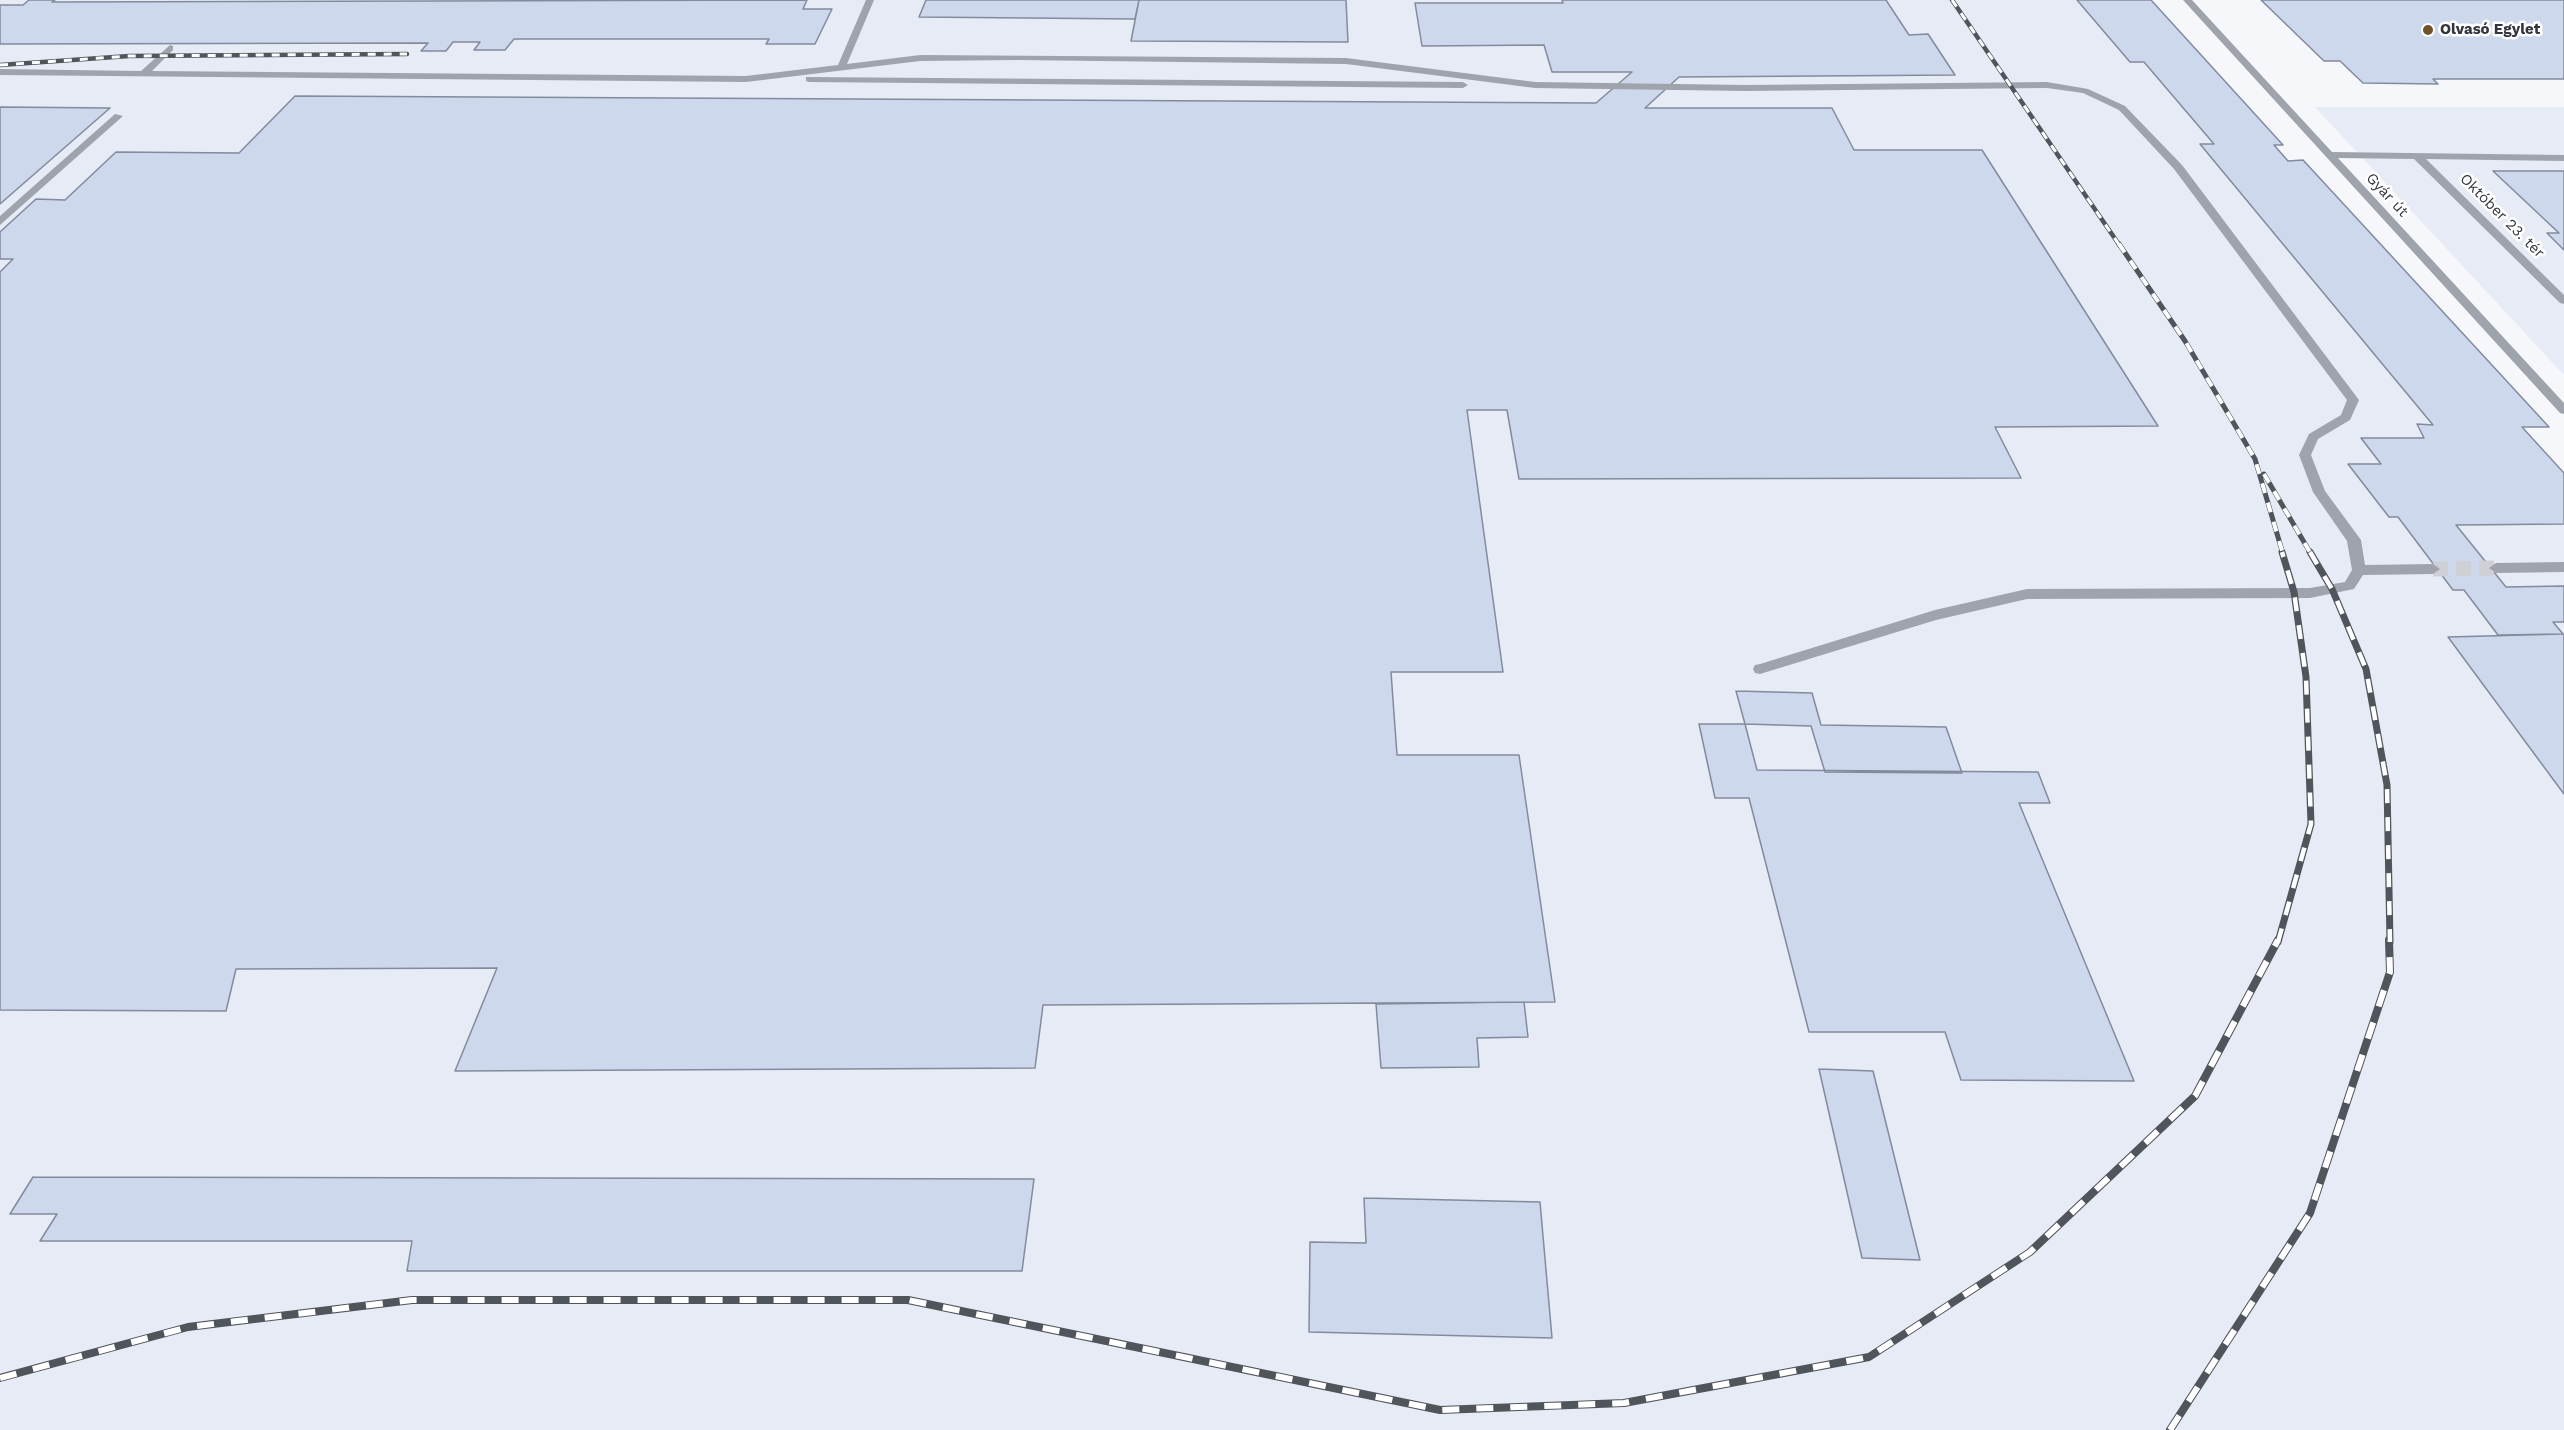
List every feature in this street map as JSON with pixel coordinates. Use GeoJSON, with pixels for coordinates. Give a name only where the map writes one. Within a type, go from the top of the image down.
{"type":"FeatureCollection","features":[{"type":"Feature","properties":{"kind":"street"},"geometry":{"type":"LineString","coordinates":[[841,68],[870,0]]}},
{"type":"Feature","properties":{"kind":"street","name":"Gyár út"},"geometry":{"type":"LineString","coordinates":[[2187,0],[2561,404]]}},
{"type":"Feature","properties":{"kind":"street"},"geometry":{"type":"LineString","coordinates":[[142,75],[170,48]]}},
{"type":"Feature","properties":{"kind":"street"},"geometry":{"type":"LineString","coordinates":[[746,79],[920,58],[1017,57],[1346,61],[1535,85]]}},
{"type":"Feature","properties":{"kind":"street"},"geometry":{"type":"LineString","coordinates":[[0,72],[1746,88],[2047,85],[2085,91],[2122,108],[2178,167],[2353,400],[2346,417],[2313,437],[2305,455],[2319,492],[2354,540],[2359,570],[2349,586],[2310,593],[2027,594],[1935,615],[1760,669]]}},
{"type":"Feature","properties":{"kind":"street"},"geometry":{"type":"LineString","coordinates":[[0,222],[118,116]]}},
{"type":"Feature","properties":{"kind":"street","name":"Október 23. tér"},"geometry":{"type":"LineString","coordinates":[[2330,155],[2564,158]]}},
{"type":"Feature","properties":{"kind":"street","name":"Október 23. tér"},"geometry":{"type":"LineString","coordinates":[[2417,156],[2564,301]]}},
{"type":"Feature","properties":{"kind":"street"},"geometry":{"type":"LineString","coordinates":[[2496,568],[2564,567]]}},
{"type":"Feature","properties":{"kind":"street"},"geometry":{"type":"LineString","coordinates":[[2359,570],[2433,569]]}},
{"type":"Feature","properties":{"kind":"shaded area"},"geometry":{"type":"Polygon","coordinates":[[[0,0],[2138,0],[2564,486],[2564,1430],[0,1430],[0,0]]]}},
{"type":"Feature","properties":{"kind":"shaded area"},"geometry":{"type":"Polygon","coordinates":[[[2315,107],[2564,107],[2564,375],[2315,107]]]}},
{"type":"Feature","properties":{"kind":"building"},"geometry":{"type":"Polygon","coordinates":[[[29,0],[55,0],[52,2],[807,0],[803,9],[832,9],[815,44],[766,44],[769,39],[514,39],[505,50],[474,50],[480,42],[453,42],[446,51],[421,51],[428,43],[0,44],[0,5],[23,5],[29,0]]]}},
{"type":"Feature","properties":{"kind":"building"},"geometry":{"type":"Polygon","coordinates":[[[926,0],[1139,0],[1135,19],[919,17],[926,0]]]}},
{"type":"Feature","properties":{"kind":"building"},"geometry":{"type":"Polygon","coordinates":[[[1139,0],[1346,0],[1348,42],[1131,41],[1139,0]]]}},
{"type":"Feature","properties":{"kind":"building"},"geometry":{"type":"Polygon","coordinates":[[[1562,0],[1886,0],[1909,35],[1928,34],[1955,75],[1679,77],[1645,108],[1832,108],[1854,150],[1982,150],[2158,426],[1995,427],[2021,478],[1519,479],[1507,410],[1467,410],[1503,672],[1391,672],[1397,755],[1519,755],[1555,1002],[1043,1005],[1035,1068],[455,1071],[497,968],[236,969],[226,1011],[0,1010],[0,272],[13,259],[0,259],[0,232],[36,199],[65,200],[116,152],[239,153],[295,96],[1596,103],[1632,72],[1552,72],[1544,45],[1422,46],[1415,3],[1563,3],[1562,0]]]}},
{"type":"Feature","properties":{"kind":"building"},"geometry":{"type":"Polygon","coordinates":[[[2077,0],[2151,0],[2283,145],[2274,145],[2288,161],[2303,160],[2549,427],[2522,427],[2564,473],[2564,524],[2456,525],[2506,587],[2564,586],[2564,622],[2553,622],[2563,634],[2498,635],[2464,590],[2453,590],[2398,517],[2389,517],[2348,464],[2381,464],[2361,438],[2424,438],[2417,424],[2433,425],[2200,144],[2214,144],[2144,62],[2130,62],[2077,0]]]}},
{"type":"Feature","properties":{"kind":"building","name":"Olvasó Egylet"},"geometry":{"type":"Polygon","coordinates":[[[2261,0],[2564,0],[2564,79],[2433,79],[2438,84],[2363,83],[2340,61],[2324,61],[2261,0]]]}},
{"type":"Feature","properties":{"kind":"building"},"geometry":{"type":"Polygon","coordinates":[[[0,107],[110,108],[0,204],[0,107]]]}},
{"type":"Feature","properties":{"kind":"building"},"geometry":{"type":"Polygon","coordinates":[[[2493,171],[2564,171],[2564,250],[2547,233],[2559,233],[2493,171]]]}},
{"type":"Feature","properties":{"kind":"building"},"geometry":{"type":"Polygon","coordinates":[[[2564,634],[2564,794],[2448,637],[2564,634]]]}},
{"type":"Feature","properties":{"kind":"building"},"geometry":{"type":"Polygon","coordinates":[[[1736,691],[1812,693],[1821,725],[1946,727],[1962,773],[1825,772],[1811,726],[1745,724],[1736,691]]]}},
{"type":"Feature","properties":{"kind":"building"},"geometry":{"type":"Polygon","coordinates":[[[1699,724],[1745,724],[1757,770],[2038,772],[2050,803],[2019,803],[2134,1081],[1961,1080],[1945,1032],[1809,1032],[1749,798],[1715,798],[1699,724]]]}},
{"type":"Feature","properties":{"kind":"building"},"geometry":{"type":"Polygon","coordinates":[[[1524,1002],[1528,1037],[1477,1038],[1479,1067],[1381,1068],[1376,1004],[1524,1002]]]}},
{"type":"Feature","properties":{"kind":"building"},"geometry":{"type":"Polygon","coordinates":[[[1819,1069],[1873,1071],[1920,1260],[1862,1258],[1819,1069]]]}},
{"type":"Feature","properties":{"kind":"building"},"geometry":{"type":"Polygon","coordinates":[[[33,1177],[1034,1179],[1022,1271],[407,1271],[412,1241],[40,1241],[57,1214],[10,1214],[33,1177]]]}},
{"type":"Feature","properties":{"kind":"building"},"geometry":{"type":"Polygon","coordinates":[[[1364,1198],[1540,1202],[1552,1338],[1309,1332],[1310,1242],[1366,1243],[1364,1198]]]}},
{"type":"Feature","properties":{"kind":"tunnel"},"geometry":{"type":"LineString","coordinates":[[2433,569],[2496,568]]}},
{"type":"Feature","properties":{"kind":"railway"},"geometry":{"type":"LineString","coordinates":[[1952,0],[2120,246]]}},
{"type":"Feature","properties":{"kind":"railway"},"geometry":{"type":"LineString","coordinates":[[0,65],[129,56],[407,54]]}},
{"type":"Feature","properties":{"kind":"railway"},"geometry":{"type":"LineString","coordinates":[[2119,244],[2185,341],[2255,459],[2283,554]]}},
{"type":"Feature","properties":{"kind":"railway"},"geometry":{"type":"LineString","coordinates":[[2264,474],[2311,554]]}},
{"type":"Feature","properties":{"kind":"railway"},"geometry":{"type":"LineString","coordinates":[[2278,942],[2311,824],[2306,677],[2294,592],[2282,552]]}},
{"type":"Feature","properties":{"kind":"railway"},"geometry":{"type":"LineString","coordinates":[[2310,552],[2332,589],[2366,669],[2387,785],[2390,942]]}},
{"type":"Feature","properties":{"kind":"railway"},"geometry":{"type":"LineString","coordinates":[[0,1378],[188,1327],[412,1300],[908,1300],[1440,1410],[1624,1403],[1869,1357],[2030,1252],[2195,1096],[2278,940]]}},
{"type":"Feature","properties":{"kind":"railway"},"geometry":{"type":"LineString","coordinates":[[2170,1430],[2310,1213],[2390,972],[2389,940]]}},
{"type":"Feature","properties":{"kind":"place","name":"Olvasó Egylet"},"geometry":{"type":"Point","coordinates":[2428,30]}}]}
